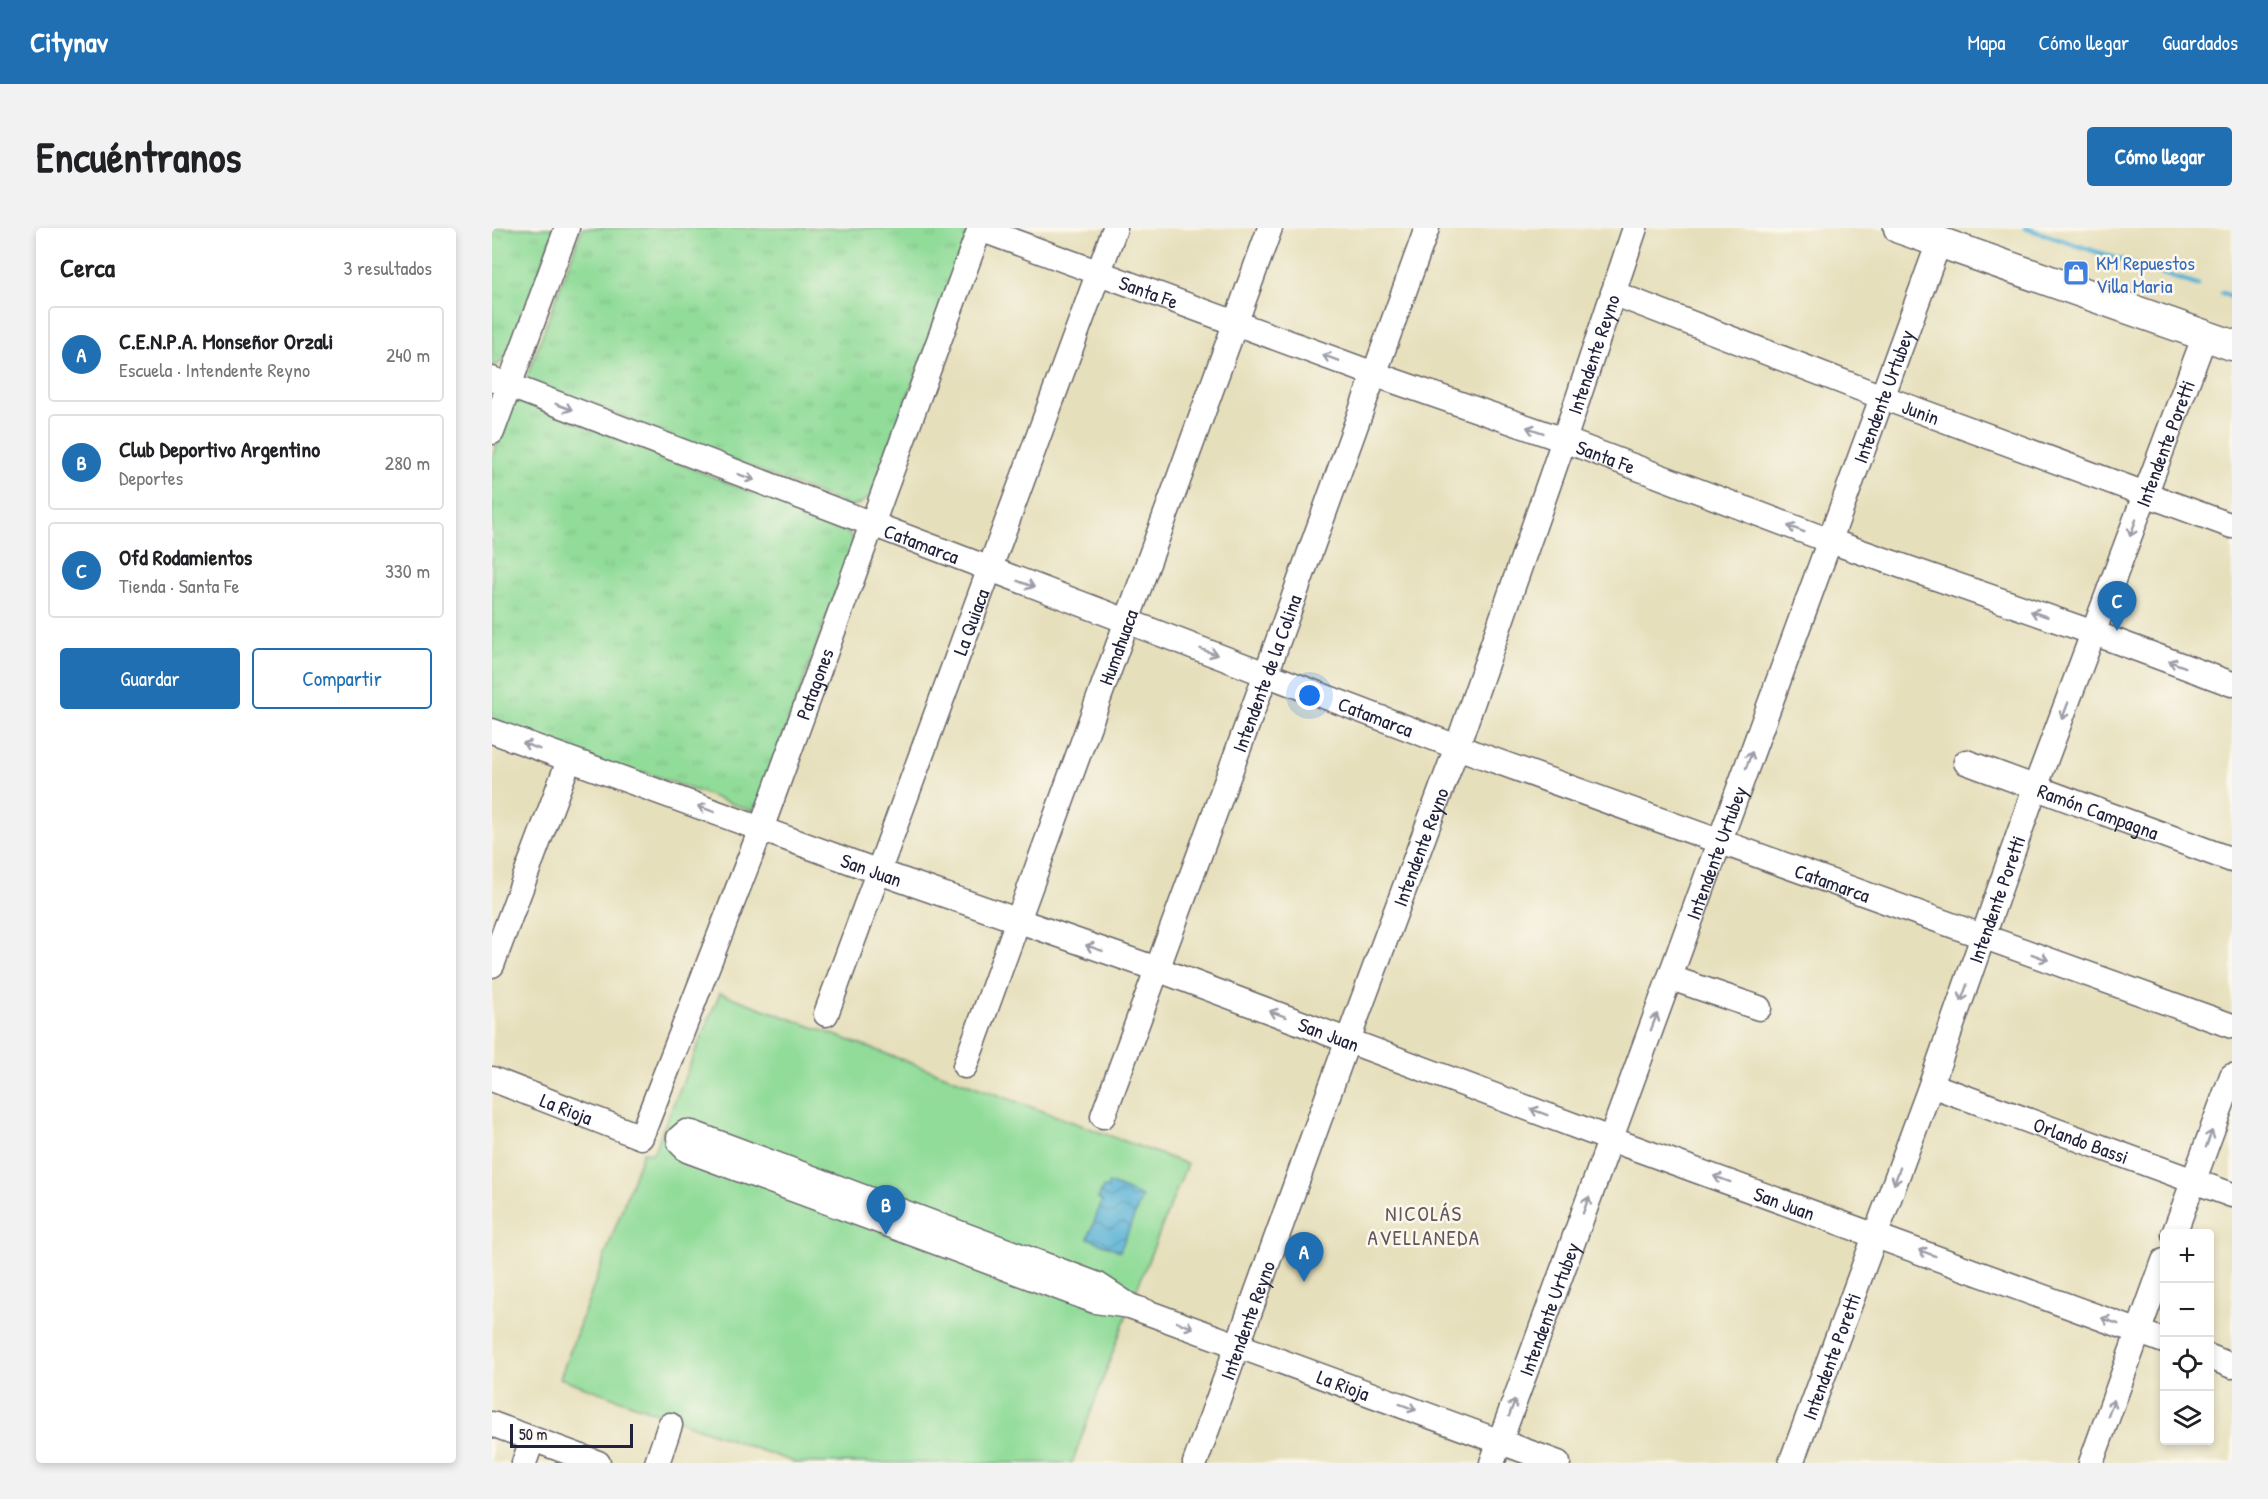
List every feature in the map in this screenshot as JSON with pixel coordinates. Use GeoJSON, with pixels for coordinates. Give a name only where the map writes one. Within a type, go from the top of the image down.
{"type":"FeatureCollection","features":[{"type":"Feature","properties":{"kind":"main road"},"geometry":{"type":"LineString","coordinates":[[1899,228],[2219,340]]}},
{"type":"Feature","properties":{"kind":"street"},"geometry":{"type":"LineString","coordinates":[[492,432],[501,382],[567,228]]}},
{"type":"Feature","properties":{"kind":"street","name":"La Quiaca"},"geometry":{"type":"LineString","coordinates":[[826,1014],[1115,228]]}},
{"type":"Feature","properties":{"kind":"street","name":"Humahuaca"},"geometry":{"type":"LineString","coordinates":[[965,1066],[1270,228]]}},
{"type":"Feature","properties":{"kind":"street","name":"Intendente de la Colina"},"geometry":{"type":"LineString","coordinates":[[1103,1116],[1428,228]]}},
{"type":"Feature","properties":{"kind":"street","name":"Intendente Reyno"},"geometry":{"type":"LineString","coordinates":[[1195,1463],[1457,747],[1635,228]]}},
{"type":"Feature","properties":{"kind":"street","name":"Santa Fe"},"geometry":{"type":"LineString","coordinates":[[980,229],[1374,374],[1564,440],[1830,541],[2232,684]]}},
{"type":"Feature","properties":{"kind":"street","name":"Patagones"},"geometry":{"type":"LineString","coordinates":[[641,1137],[761,829],[870,525],[980,229]]}},
{"type":"Feature","properties":{"kind":"street","name":"Intendente Urtubey"},"geometry":{"type":"LineString","coordinates":[[1496,1452],[1939,242]]}},
{"type":"Feature","properties":{"kind":"street","name":"Junin"},"geometry":{"type":"LineString","coordinates":[[1613,293],[1881,397],[2232,526]]}},
{"type":"Feature","properties":{"kind":"street","name":"Intendente Poretti"},"geometry":{"type":"LineString","coordinates":[[1791,1463],[2145,494],[2219,340]]}},
{"type":"Feature","properties":{"kind":"street","name":"Catamarca"},"geometry":{"type":"LineString","coordinates":[[501,382],[870,525],[1457,747],[2232,1026]]}},
{"type":"Feature","properties":{"kind":"street","name":"San Juan"},"geometry":{"type":"LineString","coordinates":[[492,731],[879,872],[1157,969],[1610,1139],[1876,1234],[2160,1339]]}},
{"type":"Feature","properties":{"kind":"street"},"geometry":{"type":"LineString","coordinates":[[492,965],[569,760]]}},
{"type":"Feature","properties":{"kind":"street","name":"Ramón Campagna"},"geometry":{"type":"LineString","coordinates":[[1966,762],[2232,860]]}},
{"type":"Feature","properties":{"kind":"street"},"geometry":{"type":"LineString","coordinates":[[1671,978],[1759,1008]]}},
{"type":"Feature","properties":{"kind":"street"},"geometry":{"type":"LineString","coordinates":[[2176,1229],[2232,1076]]}},
{"type":"Feature","properties":{"kind":"street","name":"La Rioja"},"geometry":{"type":"LineString","coordinates":[[492,1079],[641,1137]]}},
{"type":"Feature","properties":{"kind":"street","name":"Orlando Bassi"},"geometry":{"type":"LineString","coordinates":[[1931,1085],[2232,1195]]}},
{"type":"Feature","properties":{"kind":"street"},"geometry":{"type":"LineString","coordinates":[[686,1132],[692,1133],[937,1233],[687,1150],[680,1143],[679,1138],[686,1132]]}},
{"type":"Feature","properties":{"kind":"street","name":"La Rioja"},"geometry":{"type":"LineString","coordinates":[[937,1233],[1098,1285],[1130,1306],[1237,1344],[1496,1452],[1558,1463]]}},
{"type":"Feature","properties":{"kind":"street"},"geometry":{"type":"LineString","coordinates":[[2091,1463],[2160,1272]]}},
{"type":"Feature","properties":{"kind":"street"},"geometry":{"type":"LineString","coordinates":[[2214,1359],[2232,1366]]}},
{"type":"Feature","properties":{"kind":"street"},"geometry":{"type":"LineString","coordinates":[[492,1424],[598,1463]]}},
{"type":"Feature","properties":{"kind":"street"},"geometry":{"type":"LineString","coordinates":[[657,1463],[670,1425]]}},
{"type":"Feature","properties":{"kind":"street"},"geometry":{"type":"LineString","coordinates":[[524,1463],[532,1440]]}},
{"type":"Feature","properties":{"kind":"green space"},"geometry":{"type":"Polygon","coordinates":[[[492,228],[555,228],[508,355],[497,365],[492,366],[492,228]]]}},
{"type":"Feature","properties":{"kind":"green space"},"geometry":{"type":"Polygon","coordinates":[[[582,228],[970,228],[871,495],[860,504],[849,506],[526,379],[582,228]]]}},
{"type":"Feature","properties":{"kind":"green space"},"geometry":{"type":"Polygon","coordinates":[[[524,401],[845,530],[852,538],[853,544],[759,804],[752,811],[644,772],[633,775],[492,720],[492,457],[510,408],[513,403],[524,401]]]}},
{"type":"Feature","properties":{"kind":"green space"},"geometry":{"type":"Polygon","coordinates":[[[720,993],[1187,1164],[1130,1306],[1072,1463],[796,1463],[560,1378],[643,1152],[653,1153],[720,993]]]}},
{"type":"Feature","properties":{"kind":"water"},"geometry":{"type":"Polygon","coordinates":[[[1109,1183],[1142,1197],[1120,1251],[1088,1238],[1102,1201],[1098,1199],[1103,1187],[1107,1189],[1109,1183]]]}},
{"type":"Feature","properties":{"kind":"waterway"},"geometry":{"type":"LineString","coordinates":[[2025,228],[2142,267]]}},
{"type":"Feature","properties":{"kind":"waterway"},"geometry":{"type":"LineString","coordinates":[[2155,271],[2198,285]]}},
{"type":"Feature","properties":{"kind":"waterway"},"geometry":{"type":"LineString","coordinates":[[2222,293],[2232,297]]}},
{"type":"Feature","properties":{"kind":"place","name":"KM Repuestos Villa Maria"},"geometry":{"type":"Point","coordinates":[2076,273]}},
{"type":"Feature","properties":{"kind":"place","name":"Ofd Rodamientos"},"geometry":{"type":"Point","coordinates":[2117,631]}},
{"type":"Feature","properties":{"kind":"place","name":"Club Deportivo Argentino"},"geometry":{"type":"Point","coordinates":[886,1235]}},
{"type":"Feature","properties":{"kind":"place","name":"C.E.N.P.A. Monseñor Orzali"},"geometry":{"type":"Point","coordinates":[1304,1282]}},
{"type":"Feature","properties":{"kind":"district","name":"NICOLÁS AVELLANEDA"},"geometry":{"type":"Point","coordinates":[1424,1225]}}]}
